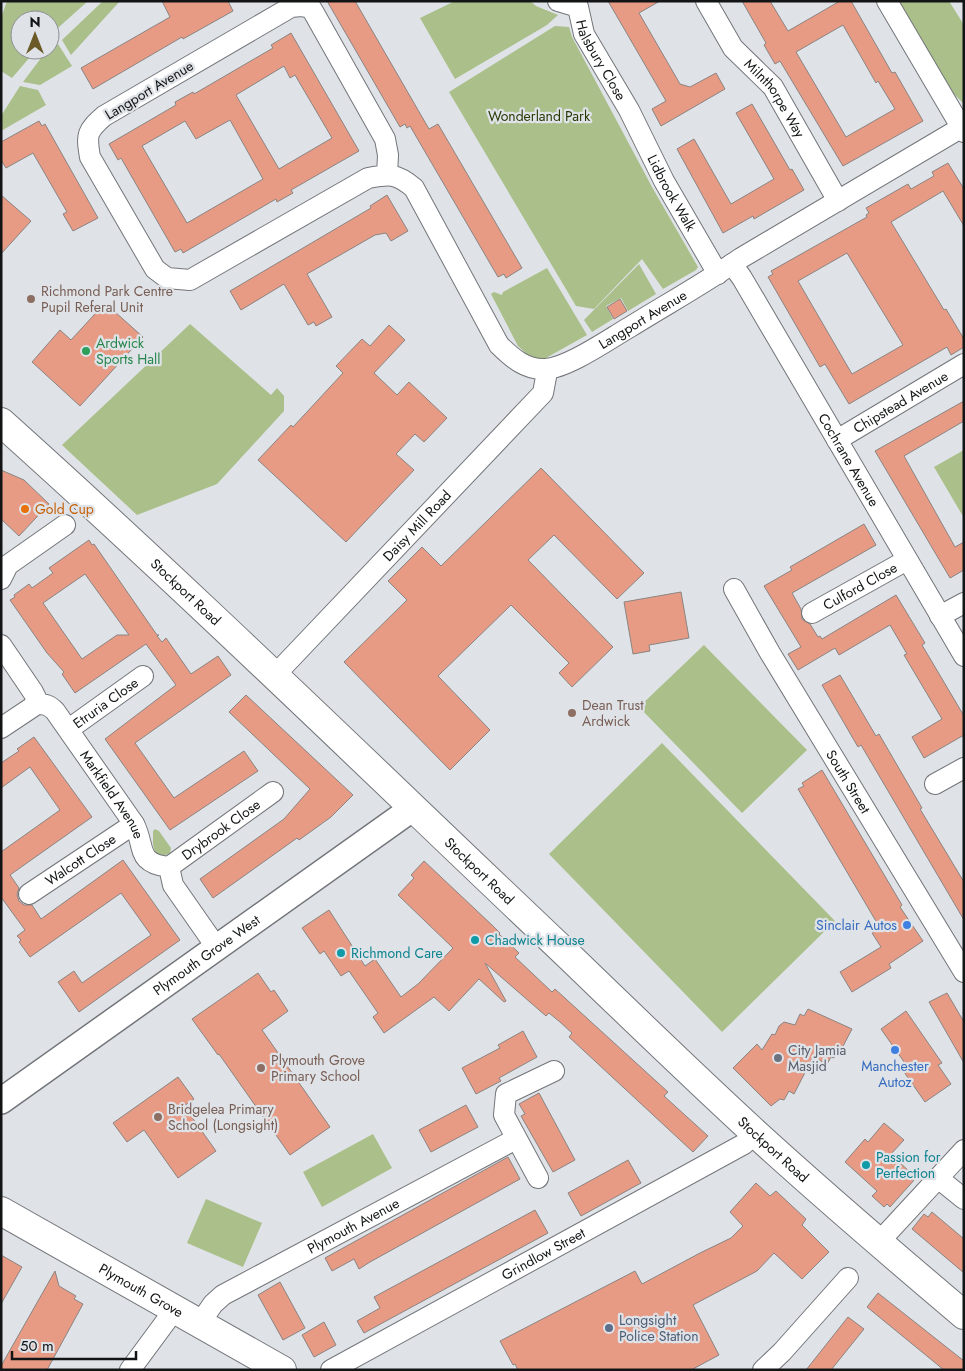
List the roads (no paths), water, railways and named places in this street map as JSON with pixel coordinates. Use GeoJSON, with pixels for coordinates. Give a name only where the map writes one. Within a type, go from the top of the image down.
{"type":"FeatureCollection","features":[{"type":"Feature","properties":{"kind":"main road","name":"Stockport Road"},"geometry":{"type":"LineString","coordinates":[[1,422],[61,475],[755,1133],[878,1243],[964,1315]]}},
{"type":"Feature","properties":{"kind":"main road","name":"Plymouth Grove"},"geometry":{"type":"LineString","coordinates":[[1,1211],[282,1370]]}},
{"type":"Feature","properties":{"kind":"street","name":"Halsbury Close"},"geometry":{"type":"LineString","coordinates":[[558,1],[579,4],[584,34],[629,110]]}},
{"type":"Feature","properties":{"kind":"street","name":"Milnthorpe Way"},"geometry":{"type":"LineString","coordinates":[[706,1],[733,48],[773,87],[838,201]]}},
{"type":"Feature","properties":{"kind":"street"},"geometry":{"type":"LineString","coordinates":[[886,1],[963,129]]}},
{"type":"Feature","properties":{"kind":"street","name":"Langport Avenue"},"geometry":{"type":"LineString","coordinates":[[301,6],[310,8],[314,12],[385,139],[388,155],[386,175],[368,178],[190,280],[167,278],[155,269],[90,157],[87,142],[90,128],[104,116],[291,7],[301,6]]}},
{"type":"Feature","properties":{"kind":"street","name":"Lidbrook Walk"},"geometry":{"type":"LineString","coordinates":[[629,110],[664,181],[725,269]]}},
{"type":"Feature","properties":{"kind":"street","name":"Langport Avenue"},"geometry":{"type":"LineString","coordinates":[[546,369],[562,365],[598,346],[838,201],[963,129]]}},
{"type":"Feature","properties":{"kind":"street"},"geometry":{"type":"LineString","coordinates":[[386,175],[402,177],[414,188],[499,345],[510,356],[529,368],[546,369]]}},
{"type":"Feature","properties":{"kind":"street","name":"Cochrane Avenue"},"geometry":{"type":"LineString","coordinates":[[725,269],[742,278],[964,656]]}},
{"type":"Feature","properties":{"kind":"street","name":"Chipstead Avenue"},"geometry":{"type":"LineString","coordinates":[[837,440],[964,364]]}},
{"type":"Feature","properties":{"kind":"street","name":"Daisy Mill Road"},"geometry":{"type":"LineString","coordinates":[[274,676],[542,393],[546,369]]}},
{"type":"Feature","properties":{"kind":"street"},"geometry":{"type":"LineString","coordinates":[[1,578],[8,565],[65,525]]}},
{"type":"Feature","properties":{"kind":"street","name":"Culford Close"},"geometry":{"type":"LineString","coordinates":[[812,613],[907,560]]}},
{"type":"Feature","properties":{"kind":"street","name":"South Street"},"geometry":{"type":"LineString","coordinates":[[734,589],[770,653],[964,972]]}},
{"type":"Feature","properties":{"kind":"street"},"geometry":{"type":"LineString","coordinates":[[940,616],[964,602]]}},
{"type":"Feature","properties":{"kind":"street"},"geometry":{"type":"LineString","coordinates":[[1,645],[33,692],[37,704],[1,728]]}},
{"type":"Feature","properties":{"kind":"street","name":"Etruria Close"},"geometry":{"type":"LineString","coordinates":[[69,729],[143,676]]}},
{"type":"Feature","properties":{"kind":"street","name":"Markfield Avenue"},"geometry":{"type":"LineString","coordinates":[[37,704],[50,706],[69,729],[134,824],[139,834],[140,846],[145,858],[156,865],[169,867]]}},
{"type":"Feature","properties":{"kind":"street"},"geometry":{"type":"LineString","coordinates":[[935,784],[964,768]]}},
{"type":"Feature","properties":{"kind":"street","name":"Drybrook Close"},"geometry":{"type":"LineString","coordinates":[[169,867],[273,792]]}},
{"type":"Feature","properties":{"kind":"street","name":"Plymouth Grove West"},"geometry":{"type":"LineString","coordinates":[[1,1101],[413,808]]}},
{"type":"Feature","properties":{"kind":"street","name":"Walcott Close"},"geometry":{"type":"LineString","coordinates":[[29,894],[134,824]]}},
{"type":"Feature","properties":{"kind":"street"},"geometry":{"type":"LineString","coordinates":[[169,867],[173,885],[217,948]]}},
{"type":"Feature","properties":{"kind":"street"},"geometry":{"type":"LineString","coordinates":[[538,1178],[504,1114],[506,1094],[554,1071]]}},
{"type":"Feature","properties":{"kind":"street","name":"Grindlow Street"},"geometry":{"type":"LineString","coordinates":[[331,1370],[744,1144],[755,1133]]}},
{"type":"Feature","properties":{"kind":"street","name":"Plymouth Avenue"},"geometry":{"type":"LineString","coordinates":[[200,1324],[213,1304],[223,1295],[516,1139]]}},
{"type":"Feature","properties":{"kind":"street"},"geometry":{"type":"LineString","coordinates":[[878,1243],[964,1150]]}},
{"type":"Feature","properties":{"kind":"street"},"geometry":{"type":"LineString","coordinates":[[938,1178],[964,1199]]}},
{"type":"Feature","properties":{"kind":"street"},"geometry":{"type":"LineString","coordinates":[[764,1370],[788,1346],[848,1278]]}},
{"type":"Feature","properties":{"kind":"street"},"geometry":{"type":"LineString","coordinates":[[130,1370],[175,1309]]}},
{"type":"Feature","properties":{"kind":"place","name":"Richmond Park Centre Pupil Referal Unit"},"geometry":{"type":"Point","coordinates":[31,299]}},
{"type":"Feature","properties":{"kind":"place","name":"Ardwick Sports Hall"},"geometry":{"type":"Point","coordinates":[86,351]}},
{"type":"Feature","properties":{"kind":"place","name":"Gold Cup"},"geometry":{"type":"Point","coordinates":[25,509]}},
{"type":"Feature","properties":{"kind":"place","name":"Dean Trust Ardwick"},"geometry":{"type":"Point","coordinates":[572,713]}},
{"type":"Feature","properties":{"kind":"place","name":"Sinclair Autos"},"geometry":{"type":"Point","coordinates":[907,925]}},
{"type":"Feature","properties":{"kind":"place","name":"Chadwick House"},"geometry":{"type":"Point","coordinates":[475,940]}},
{"type":"Feature","properties":{"kind":"place","name":"Richmond Care"},"geometry":{"type":"Point","coordinates":[341,953]}},
{"type":"Feature","properties":{"kind":"place","name":"Manchester Autoz"},"geometry":{"type":"Point","coordinates":[895,1050]}},
{"type":"Feature","properties":{"kind":"place","name":"City Jamia Masjid"},"geometry":{"type":"Point","coordinates":[778,1058]}},
{"type":"Feature","properties":{"kind":"place","name":"Plymouth Grove Primary School"},"geometry":{"type":"Point","coordinates":[261,1068]}},
{"type":"Feature","properties":{"kind":"place","name":"Bridgelea Primary School (Longsight)"},"geometry":{"type":"Point","coordinates":[158,1117]}},
{"type":"Feature","properties":{"kind":"place","name":"Passion for Perfection"},"geometry":{"type":"Point","coordinates":[866,1165]}},
{"type":"Feature","properties":{"kind":"place","name":"Longsight Police Station"},"geometry":{"type":"Point","coordinates":[609,1328]}},
{"type":"Feature","properties":{"kind":"park label","name":"Wonderland Park"},"geometry":{"type":"Point","coordinates":[539,116]}}]}
